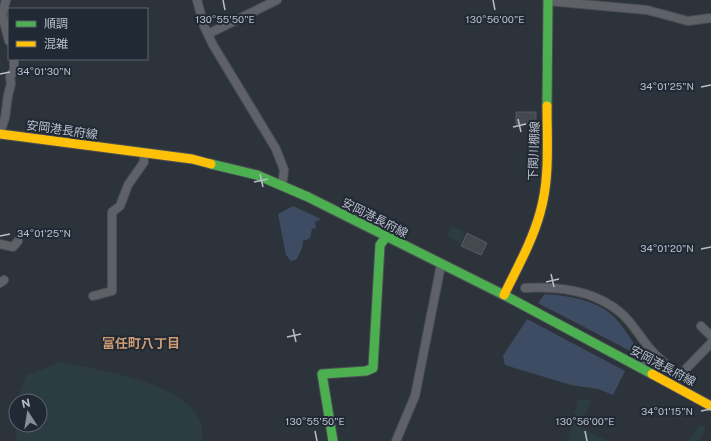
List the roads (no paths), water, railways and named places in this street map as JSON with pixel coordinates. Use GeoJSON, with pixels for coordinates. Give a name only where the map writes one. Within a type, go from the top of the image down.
{"type":"FeatureCollection","features":[{"type":"Feature","properties":{"kind":"main road","name":"下関川棚線"},"geometry":{"type":"LineString","coordinates":[[504,295],[528,246],[540,214],[544,195],[547,168],[548,0]]}},
{"type":"Feature","properties":{"kind":"main road","name":"安岡港長府線"},"geometry":{"type":"LineString","coordinates":[[0,133],[144,153],[222,166],[257,175],[282,185],[504,295],[711,406]]}},
{"type":"Feature","properties":{"kind":"main road"},"geometry":{"type":"LineString","coordinates":[[333,441],[322,374],[366,371],[373,368],[380,245],[386,237]]}},
{"type":"Feature","properties":{"kind":"street"},"geometry":{"type":"LineString","coordinates":[[6,0],[2,15],[8,37]]}},
{"type":"Feature","properties":{"kind":"street"},"geometry":{"type":"LineString","coordinates":[[196,0],[208,34],[276,149],[284,170],[282,185]]}},
{"type":"Feature","properties":{"kind":"street"},"geometry":{"type":"LineString","coordinates":[[208,34],[277,0]]}},
{"type":"Feature","properties":{"kind":"street"},"geometry":{"type":"LineString","coordinates":[[548,0],[646,10],[688,21],[711,18]]}},
{"type":"Feature","properties":{"kind":"street"},"geometry":{"type":"LineString","coordinates":[[0,133],[5,118],[11,84],[10,77],[14,70],[14,60]]}},
{"type":"Feature","properties":{"kind":"street"},"geometry":{"type":"LineString","coordinates":[[93,296],[112,291],[112,212],[120,206],[128,185],[144,162],[144,153]]}},
{"type":"Feature","properties":{"kind":"street"},"geometry":{"type":"LineString","coordinates":[[0,244],[13,247],[18,240]]}},
{"type":"Feature","properties":{"kind":"street"},"geometry":{"type":"LineString","coordinates":[[396,441],[416,389],[441,265]]}},
{"type":"Feature","properties":{"kind":"street"},"geometry":{"type":"LineString","coordinates":[[525,288],[565,289],[589,294],[608,303],[622,314],[652,351],[674,372],[683,372],[711,343]]}},
{"type":"Feature","properties":{"kind":"street"},"geometry":{"type":"LineString","coordinates":[[700,327],[711,336]]}},
{"type":"Feature","properties":{"kind":"street"},"geometry":{"type":"LineString","coordinates":[[640,368],[648,353],[652,351]]}},
{"type":"Feature","properties":{"kind":"water"},"geometry":{"type":"Polygon","coordinates":[[[293,206],[321,219],[315,222],[316,228],[312,229],[310,238],[303,241],[302,248],[297,259],[291,261],[286,255],[278,214],[293,206]]]}},
{"type":"Feature","properties":{"kind":"water"},"geometry":{"type":"Polygon","coordinates":[[[545,294],[580,299],[597,305],[605,310],[619,322],[637,348],[634,353],[538,303],[545,294]]]}},
{"type":"Feature","properties":{"kind":"water"},"geometry":{"type":"Polygon","coordinates":[[[527,319],[625,371],[613,395],[598,389],[571,385],[505,365],[503,356],[527,319]]]}},
{"type":"Feature","properties":{"kind":"district","name":"富任町八丁目"},"geometry":{"type":"Point","coordinates":[141,343]}}]}
